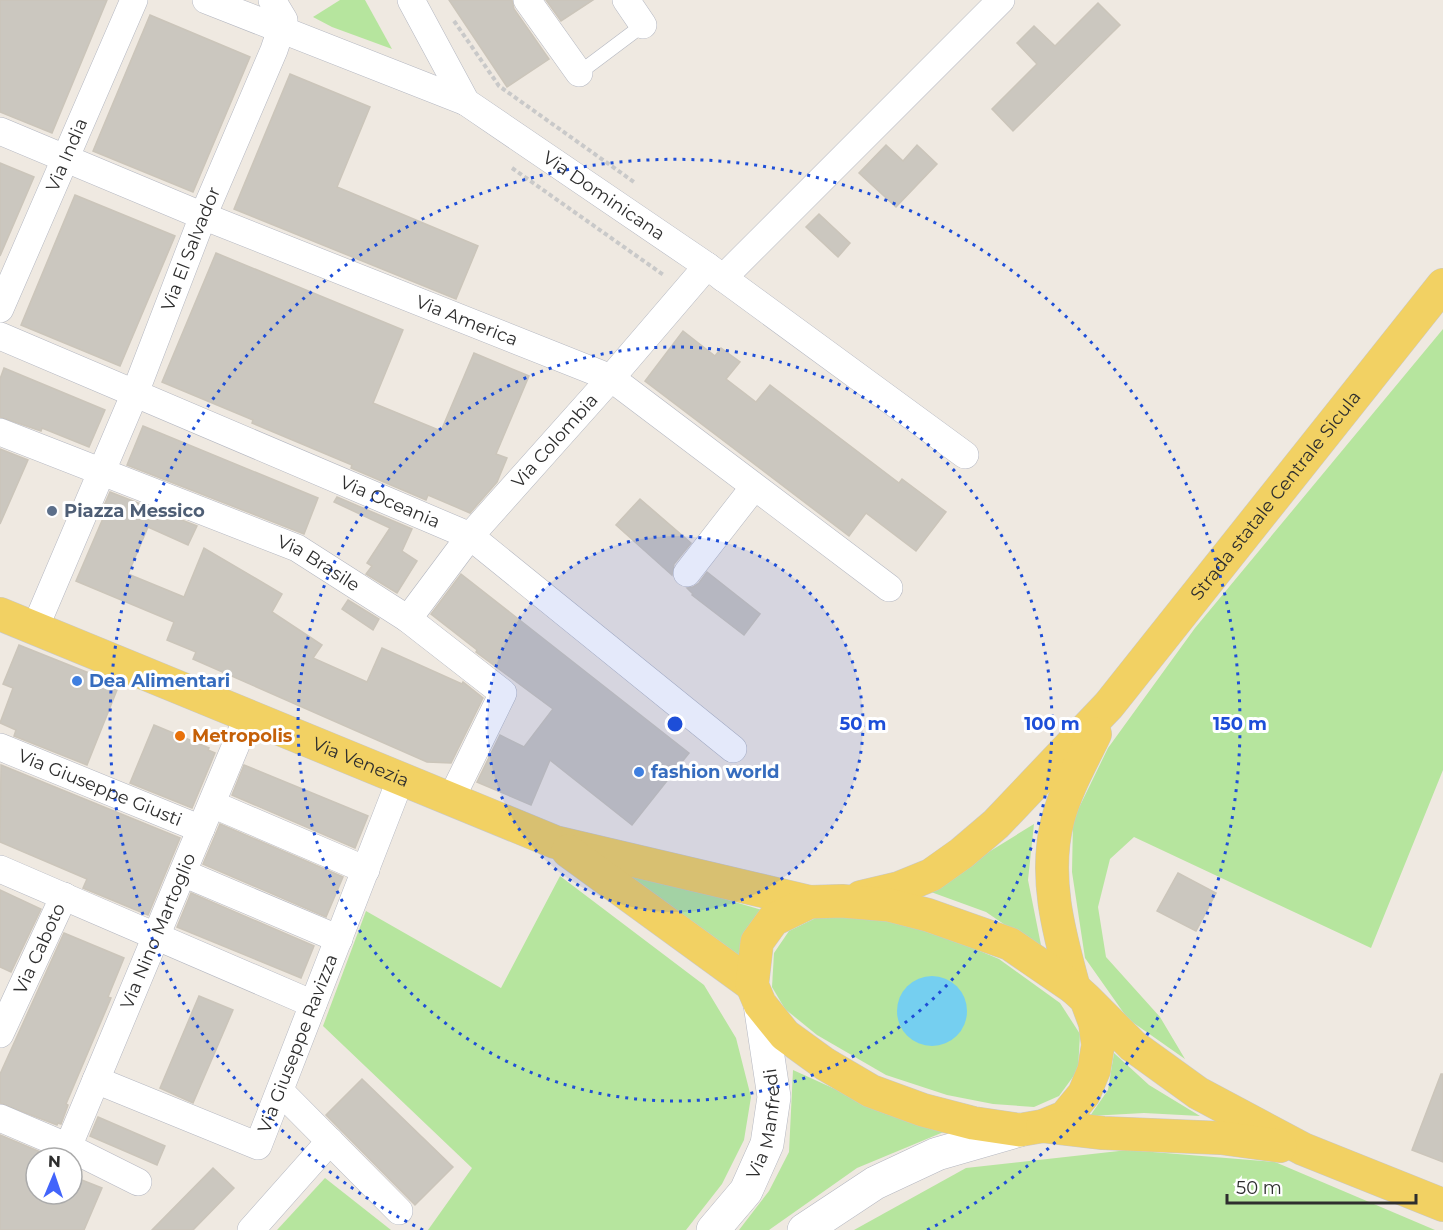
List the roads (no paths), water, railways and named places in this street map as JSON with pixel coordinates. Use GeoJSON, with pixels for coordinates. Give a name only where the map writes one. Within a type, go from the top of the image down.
{"type":"FeatureCollection","features":[{"type":"Feature","properties":{"kind":"main road","name":"Strada statale Centrale Sicula"},"geometry":{"type":"LineString","coordinates":[[842,902],[899,888],[931,875],[962,853],[996,824],[1109,705],[1443,285]]}},
{"type":"Feature","properties":{"kind":"main road","name":"Via Venezia"},"geometry":{"type":"LineString","coordinates":[[0,614],[555,842],[810,902]]}},
{"type":"Feature","properties":{"kind":"main road","name":"Strada statale Centrale Sicula"},"geometry":{"type":"LineString","coordinates":[[1032,1128],[1065,1117],[1084,1094],[1094,1071],[1098,1045],[1095,1023],[1080,994],[1054,907],[1053,854],[1058,819],[1076,774],[1109,705]]}},
{"type":"Feature","properties":{"kind":"main road","name":"Via Venezia"},"geometry":{"type":"LineString","coordinates":[[555,842],[756,994],[785,1035],[825,1064],[872,1091],[923,1110],[963,1121],[1103,1133],[1221,1138],[1303,1149]]}},
{"type":"Feature","properties":{"kind":"main road"},"geometry":{"type":"LineString","coordinates":[[756,994],[757,942],[773,920],[810,902],[889,905],[928,915],[1010,944],[1080,994],[1133,1046],[1198,1093],[1303,1149],[1443,1205]]}},
{"type":"Feature","properties":{"kind":"street","name":"Via India"},"geometry":{"type":"LineString","coordinates":[[0,309],[134,0]]}},
{"type":"Feature","properties":{"kind":"street","name":"Via Dominicana"},"geometry":{"type":"LineString","coordinates":[[206,0],[466,102],[715,272],[965,455]]}},
{"type":"Feature","properties":{"kind":"street"},"geometry":{"type":"LineString","coordinates":[[272,0],[284,20],[281,29]]}},
{"type":"Feature","properties":{"kind":"street"},"geometry":{"type":"LineString","coordinates":[[411,0],[466,102]]}},
{"type":"Feature","properties":{"kind":"street"},"geometry":{"type":"LineString","coordinates":[[526,0],[579,73]]}},
{"type":"Feature","properties":{"kind":"street"},"geometry":{"type":"LineString","coordinates":[[626,0],[643,24]]}},
{"type":"Feature","properties":{"kind":"street","name":"Via Colombia"},"geometry":{"type":"LineString","coordinates":[[408,619],[470,536],[686,290],[715,272],[1001,0]]}},
{"type":"Feature","properties":{"kind":"street","name":"Via El Salvador"},"geometry":{"type":"LineString","coordinates":[[101,471],[135,393],[203,216],[281,29]]}},
{"type":"Feature","properties":{"kind":"street","name":"Via America"},"geometry":{"type":"LineString","coordinates":[[0,131],[203,216],[611,378],[889,588]]}},
{"type":"Feature","properties":{"kind":"street","name":"Via Oceania"},"geometry":{"type":"LineString","coordinates":[[0,336],[470,536],[732,749]]}},
{"type":"Feature","properties":{"kind":"street","name":"Via Brasile"},"geometry":{"type":"LineString","coordinates":[[0,432],[297,548],[408,619],[503,693],[451,799]]}},
{"type":"Feature","properties":{"kind":"street"},"geometry":{"type":"LineString","coordinates":[[35,628],[101,471]]}},
{"type":"Feature","properties":{"kind":"street"},"geometry":{"type":"LineString","coordinates":[[687,573],[754,487]]}},
{"type":"Feature","properties":{"kind":"street","name":"Via Nino Martoglio"},"geometry":{"type":"LineString","coordinates":[[68,1146],[248,716]]}},
{"type":"Feature","properties":{"kind":"street","name":"Via Giuseppe Giusti"},"geometry":{"type":"LineString","coordinates":[[0,747],[201,829]]}},
{"type":"Feature","properties":{"kind":"street","name":"Via Giuseppe Ravizza"},"geometry":{"type":"LineString","coordinates":[[96,1080],[258,1146],[401,778]]}},
{"type":"Feature","properties":{"kind":"street"},"geometry":{"type":"LineString","coordinates":[[212,804],[366,870]]}},
{"type":"Feature","properties":{"kind":"street"},"geometry":{"type":"LineString","coordinates":[[0,869],[313,1004]]}},
{"type":"Feature","properties":{"kind":"street"},"geometry":{"type":"LineString","coordinates":[[183,873],[339,939]]}},
{"type":"Feature","properties":{"kind":"street","name":"Via Caboto"},"geometry":{"type":"LineString","coordinates":[[0,1034],[64,896]]}},
{"type":"Feature","properties":{"kind":"street","name":"Via Manfredi"},"geometry":{"type":"LineString","coordinates":[[713,1230],[746,1191],[767,1144],[774,1097],[756,994]]}},
{"type":"Feature","properties":{"kind":"street"},"geometry":{"type":"LineString","coordinates":[[280,1091],[399,1211]]}},
{"type":"Feature","properties":{"kind":"street"},"geometry":{"type":"LineString","coordinates":[[0,1118],[66,1146]]}},
{"type":"Feature","properties":{"kind":"street"},"geometry":{"type":"LineString","coordinates":[[804,1230],[875,1183],[937,1154],[1032,1128]]}},
{"type":"Feature","properties":{"kind":"street"},"geometry":{"type":"LineString","coordinates":[[251,1230],[330,1141]]}},
{"type":"Feature","properties":{"kind":"street"},"geometry":{"type":"LineString","coordinates":[[84,1155],[138,1182]]}},
{"type":"Feature","properties":{"kind":"lane"},"geometry":{"type":"LineString","coordinates":[[579,73],[643,24]]}},
{"type":"Feature","properties":{"kind":"water"},"geometry":{"type":"Polygon","coordinates":[[[939,976],[952,982],[961,991],[965,997],[967,1011],[965,1025],[957,1036],[946,1044],[925,1046],[907,1036],[899,1025],[897,1004],[907,986],[918,978],[939,976]]]}},
{"type":"Feature","properties":{"kind":"place","name":"Piazza Messico"},"geometry":{"type":"Point","coordinates":[52,511]}},
{"type":"Feature","properties":{"kind":"place","name":"Dea Alimentari"},"geometry":{"type":"Point","coordinates":[77,681]}},
{"type":"Feature","properties":{"kind":"place","name":"Metropolis"},"geometry":{"type":"Point","coordinates":[180,736]}},
{"type":"Feature","properties":{"kind":"place","name":"fashion world"},"geometry":{"type":"Point","coordinates":[639,772]}}]}
